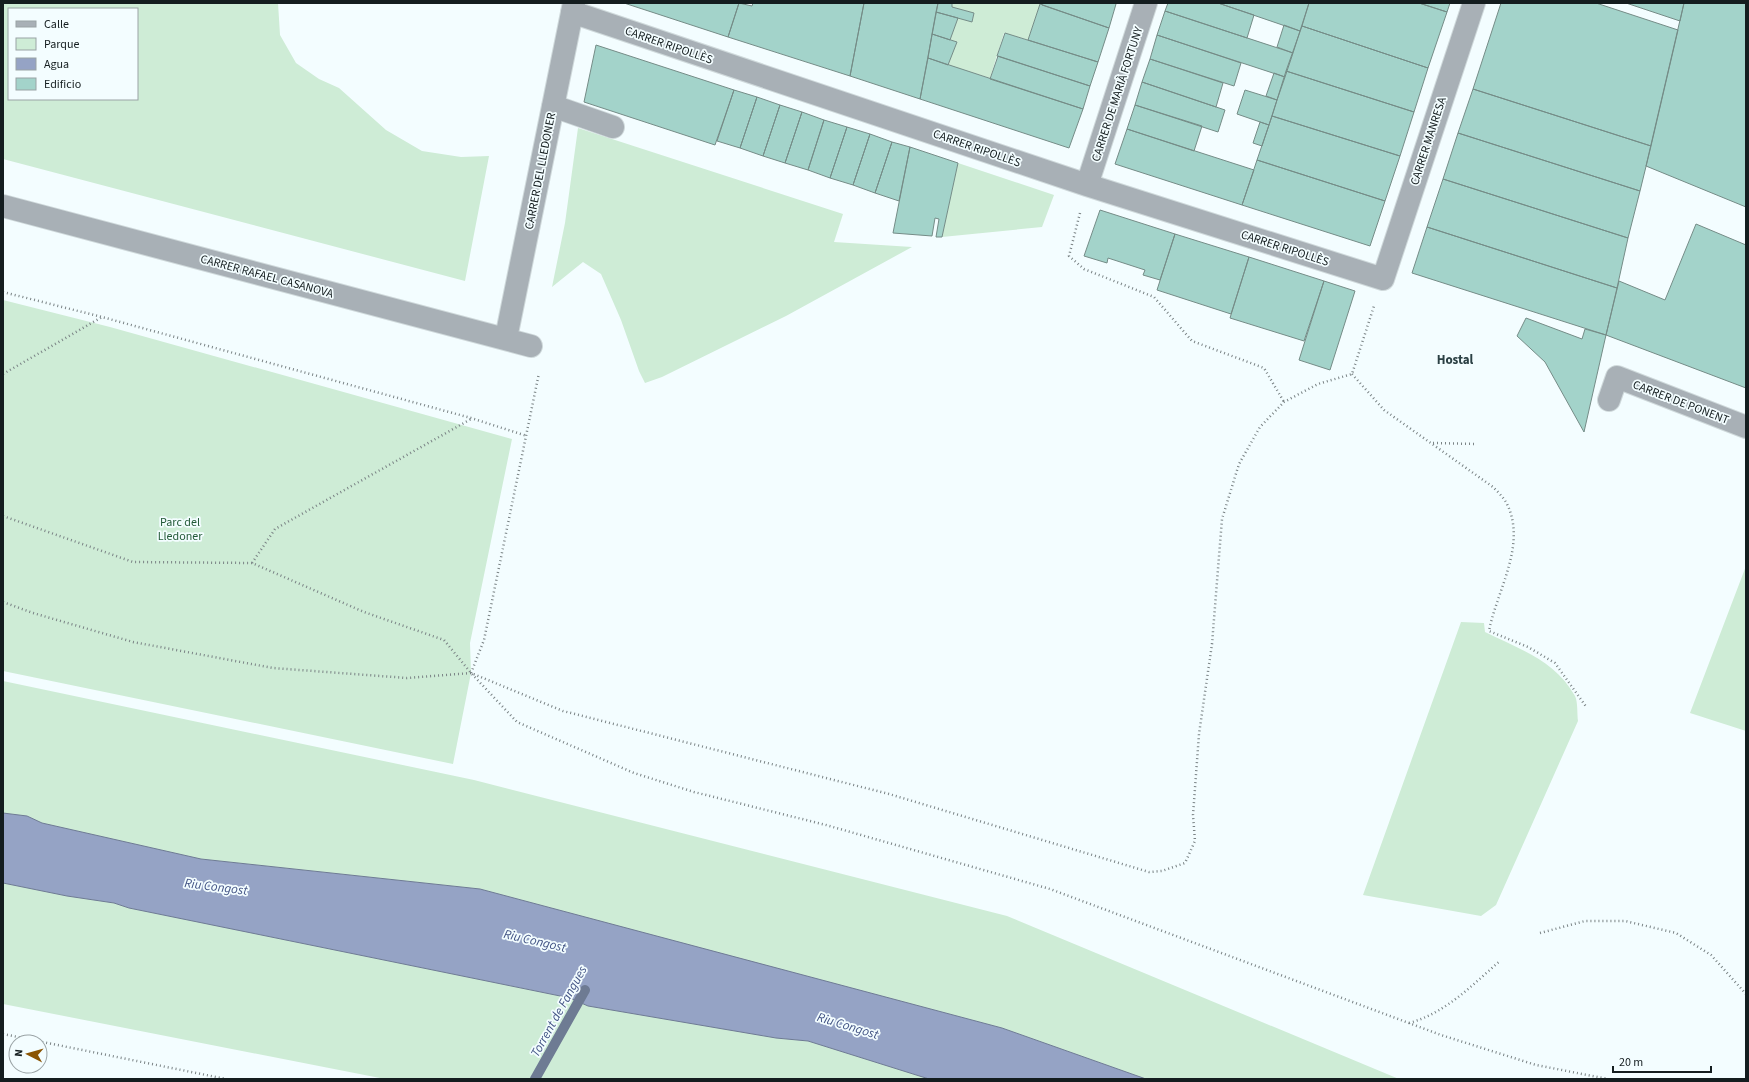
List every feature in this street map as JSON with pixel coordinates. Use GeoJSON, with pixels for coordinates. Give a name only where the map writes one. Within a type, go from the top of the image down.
{"type":"FeatureCollection","features":[{"type":"Feature","properties":{"kind":"street","name":"CARRER DE MARIÀ FORTUNY"},"geometry":{"type":"LineString","coordinates":[[1087,185],[1146,3]]}},
{"type":"Feature","properties":{"kind":"street","name":"CARRER MANRESA"},"geometry":{"type":"LineString","coordinates":[[1383,279],[1474,3]]}},
{"type":"Feature","properties":{"kind":"street","name":"CARRER RIPOLLÈS"},"geometry":{"type":"LineString","coordinates":[[573,8],[1087,185],[1383,279]]}},
{"type":"Feature","properties":{"kind":"street","name":"CARRER DEL LLEDONER"},"geometry":{"type":"LineString","coordinates":[[506,338],[573,8]]}},
{"type":"Feature","properties":{"kind":"street"},"geometry":{"type":"LineString","coordinates":[[553,106],[613,127]]}},
{"type":"Feature","properties":{"kind":"street","name":"CARRER RAFAEL CASANOVA"},"geometry":{"type":"LineString","coordinates":[[3,206],[506,338],[531,346]]}},
{"type":"Feature","properties":{"kind":"street","name":"CARRER DE PONENT"},"geometry":{"type":"LineString","coordinates":[[1609,400],[1617,377],[1746,427]]}},
{"type":"Feature","properties":{"kind":"path"},"geometry":{"type":"LineString","coordinates":[[1087,185],[1069,256],[1084,269],[1154,297],[1192,341],[1264,368],[1284,402]]}},
{"type":"Feature","properties":{"kind":"path"},"geometry":{"type":"LineString","coordinates":[[1352,374],[1383,279]]}},
{"type":"Feature","properties":{"kind":"path"},"geometry":{"type":"LineString","coordinates":[[3,292],[102,317],[472,418],[527,436]]}},
{"type":"Feature","properties":{"kind":"path"},"geometry":{"type":"LineString","coordinates":[[3,374],[102,317]]}},
{"type":"Feature","properties":{"kind":"path"},"geometry":{"type":"LineString","coordinates":[[471,673],[484,640],[527,436],[541,360],[531,346]]}},
{"type":"Feature","properties":{"kind":"path"},"geometry":{"type":"LineString","coordinates":[[3,602],[33,613],[133,642],[273,668],[407,678],[471,673],[563,711],[888,794],[1150,872],[1162,871],[1185,864],[1195,841],[1193,815],[1199,734],[1212,644],[1222,520],[1239,464],[1260,427],[1284,402],[1318,384],[1352,374]]}},
{"type":"Feature","properties":{"kind":"path"},"geometry":{"type":"LineString","coordinates":[[1352,374],[1384,410],[1433,443],[1493,487],[1506,503],[1511,518],[1512,544],[1510,563],[1493,612],[1489,631],[1528,647],[1555,663],[1587,708]]}},
{"type":"Feature","properties":{"kind":"path"},"geometry":{"type":"LineString","coordinates":[[252,563],[275,530],[472,418]]}},
{"type":"Feature","properties":{"kind":"path"},"geometry":{"type":"LineString","coordinates":[[1433,443],[1476,444]]}},
{"type":"Feature","properties":{"kind":"path"},"geometry":{"type":"LineString","coordinates":[[3,516],[133,562],[252,563],[364,612],[444,640],[471,673],[517,722],[634,773],[694,792],[826,825],[1050,889],[1408,1023],[1536,1065],[1608,1079]]}},
{"type":"Feature","properties":{"kind":"path"},"geometry":{"type":"LineString","coordinates":[[1540,933],[1585,921],[1625,921],[1676,933],[1711,955],[1746,994]]}},
{"type":"Feature","properties":{"kind":"path"},"geometry":{"type":"LineString","coordinates":[[1408,1023],[1423,1019],[1447,1006],[1500,961]]}},
{"type":"Feature","properties":{"kind":"path"},"geometry":{"type":"LineString","coordinates":[[3,1034],[226,1079]]}},
{"type":"Feature","properties":{"kind":"green space"},"geometry":{"type":"Polygon","coordinates":[[[3,3],[278,3],[280,35],[296,63],[319,79],[339,88],[386,130],[422,151],[461,157],[489,156],[465,281],[3,159],[3,3]]]}},
{"type":"Feature","properties":{"kind":"green space"},"geometry":{"type":"Polygon","coordinates":[[[952,3],[1042,3],[1040,4],[1028,40],[1004,33],[990,78],[948,65],[957,42],[950,40],[958,18],[972,22],[974,13],[952,7],[952,3]]]}},
{"type":"Feature","properties":{"kind":"green space"},"geometry":{"type":"Polygon","coordinates":[[[578,128],[843,214],[834,242],[912,247],[786,316],[662,377],[645,383],[639,371],[621,320],[601,274],[583,262],[552,287],[565,223],[578,128]]]}},
{"type":"Feature","properties":{"kind":"green space"},"geometry":{"type":"Polygon","coordinates":[[[958,163],[1054,195],[1042,227],[942,237],[958,163]]]}},
{"type":"Feature","properties":{"kind":"green space","name":"Parc del Lledoner"},"geometry":{"type":"Polygon","coordinates":[[[3,300],[110,327],[512,439],[470,643],[471,673],[453,764],[3,671],[3,300]]]}},
{"type":"Feature","properties":{"kind":"green space"},"geometry":{"type":"Polygon","coordinates":[[[1746,566],[1746,731],[1690,713],[1746,566]]]}},
{"type":"Feature","properties":{"kind":"green space"},"geometry":{"type":"Polygon","coordinates":[[[1461,622],[1484,623],[1485,632],[1523,650],[1547,664],[1567,684],[1577,701],[1578,721],[1496,905],[1481,916],[1363,895],[1461,622]]]}},
{"type":"Feature","properties":{"kind":"green space"},"geometry":{"type":"Polygon","coordinates":[[[3,681],[474,780],[1007,916],[1399,1079],[1146,1079],[1002,1028],[480,889],[201,859],[42,823],[27,816],[3,813],[3,681]]]}},
{"type":"Feature","properties":{"kind":"green space"},"geometry":{"type":"Polygon","coordinates":[[[3,883],[67,896],[114,903],[129,908],[570,998],[588,1006],[776,1038],[808,1041],[929,1079],[385,1079],[3,1004],[3,883]]]}},
{"type":"Feature","properties":{"kind":"water","name":"Riu Congost"},"geometry":{"type":"Polygon","coordinates":[[[3,813],[27,816],[42,823],[201,859],[480,889],[1002,1028],[1146,1079],[929,1079],[808,1041],[776,1038],[588,1006],[570,998],[129,908],[114,903],[67,896],[3,883],[3,813]]]}},
{"type":"Feature","properties":{"kind":"building"},"geometry":{"type":"Polygon","coordinates":[[[624,3],[739,3],[728,37],[624,3]]]}},
{"type":"Feature","properties":{"kind":"building"},"geometry":{"type":"Polygon","coordinates":[[[739,3],[752,6],[753,3],[864,3],[850,76],[728,37],[739,3]]]}},
{"type":"Feature","properties":{"kind":"building"},"geometry":{"type":"Polygon","coordinates":[[[864,3],[938,3],[920,99],[850,76],[864,3]]]}},
{"type":"Feature","properties":{"kind":"building"},"geometry":{"type":"Polygon","coordinates":[[[938,3],[952,3],[952,7],[974,13],[972,22],[936,12],[938,3]]]}},
{"type":"Feature","properties":{"kind":"building"},"geometry":{"type":"Polygon","coordinates":[[[1042,3],[1116,4],[1109,28],[1042,5],[1042,3]]]}},
{"type":"Feature","properties":{"kind":"building"},"geometry":{"type":"Polygon","coordinates":[[[1168,3],[1218,3],[1254,15],[1247,38],[1165,11],[1168,3]]]}},
{"type":"Feature","properties":{"kind":"building"},"geometry":{"type":"Polygon","coordinates":[[[1218,3],[1309,3],[1300,31],[1218,3]]]}},
{"type":"Feature","properties":{"kind":"building"},"geometry":{"type":"Polygon","coordinates":[[[1309,3],[1419,3],[1447,12],[1428,68],[1302,26],[1309,3]]]}},
{"type":"Feature","properties":{"kind":"building"},"geometry":{"type":"Polygon","coordinates":[[[1419,3],[1450,3],[1447,12],[1419,3]]]}},
{"type":"Feature","properties":{"kind":"building"},"geometry":{"type":"Polygon","coordinates":[[[1501,3],[1596,3],[1678,30],[1651,146],[1473,89],[1501,3]]]}},
{"type":"Feature","properties":{"kind":"building"},"geometry":{"type":"Polygon","coordinates":[[[1626,3],[1684,3],[1680,21],[1626,3]]]}},
{"type":"Feature","properties":{"kind":"building"},"geometry":{"type":"Polygon","coordinates":[[[1684,3],[1746,3],[1746,207],[1646,166],[1684,3]]]}},
{"type":"Feature","properties":{"kind":"building"},"geometry":{"type":"Polygon","coordinates":[[[1040,4],[1109,28],[1098,62],[1028,40],[1040,4]]]}},
{"type":"Feature","properties":{"kind":"building"},"geometry":{"type":"Polygon","coordinates":[[[1165,11],[1293,53],[1285,77],[1157,35],[1165,11]]]}},
{"type":"Feature","properties":{"kind":"building"},"geometry":{"type":"Polygon","coordinates":[[[936,12],[958,18],[950,40],[932,34],[936,12]]]}},
{"type":"Feature","properties":{"kind":"building"},"geometry":{"type":"Polygon","coordinates":[[[1284,25],[1300,31],[1293,53],[1277,47],[1284,25]]]}},
{"type":"Feature","properties":{"kind":"building"},"geometry":{"type":"Polygon","coordinates":[[[1302,26],[1428,68],[1414,112],[1286,71],[1302,26]]]}},
{"type":"Feature","properties":{"kind":"building"},"geometry":{"type":"Polygon","coordinates":[[[1005,33],[1098,62],[1090,86],[997,56],[1005,33]]]}},
{"type":"Feature","properties":{"kind":"building"},"geometry":{"type":"Polygon","coordinates":[[[932,34],[957,42],[948,65],[928,58],[932,34]]]}},
{"type":"Feature","properties":{"kind":"building"},"geometry":{"type":"Polygon","coordinates":[[[1157,35],[1241,63],[1234,86],[1150,59],[1157,35]]]}},
{"type":"Feature","properties":{"kind":"building"},"geometry":{"type":"Polygon","coordinates":[[[596,45],[734,90],[715,145],[584,102],[596,45]]]}},
{"type":"Feature","properties":{"kind":"building"},"geometry":{"type":"Polygon","coordinates":[[[998,56],[1090,86],[1083,109],[990,79],[998,56]]]}},
{"type":"Feature","properties":{"kind":"building"},"geometry":{"type":"Polygon","coordinates":[[[928,58],[1083,109],[1069,148],[920,99],[928,58]]]}},
{"type":"Feature","properties":{"kind":"building"},"geometry":{"type":"Polygon","coordinates":[[[1150,59],[1223,83],[1216,107],[1142,82],[1150,59]]]}},
{"type":"Feature","properties":{"kind":"building"},"geometry":{"type":"Polygon","coordinates":[[[1286,71],[1414,112],[1400,156],[1272,116],[1286,71]]]}},
{"type":"Feature","properties":{"kind":"building"},"geometry":{"type":"Polygon","coordinates":[[[1274,73],[1285,77],[1277,100],[1266,96],[1274,73]]]}},
{"type":"Feature","properties":{"kind":"building"},"geometry":{"type":"Polygon","coordinates":[[[1142,82],[1225,110],[1218,132],[1135,105],[1142,82]]]}},
{"type":"Feature","properties":{"kind":"building"},"geometry":{"type":"Polygon","coordinates":[[[1473,89],[1651,146],[1640,191],[1458,133],[1473,89]]]}},
{"type":"Feature","properties":{"kind":"building"},"geometry":{"type":"Polygon","coordinates":[[[734,90],[757,97],[740,148],[717,141],[734,90]]]}},
{"type":"Feature","properties":{"kind":"building"},"geometry":{"type":"Polygon","coordinates":[[[1245,90],[1277,100],[1269,125],[1237,114],[1245,90]]]}},
{"type":"Feature","properties":{"kind":"building"},"geometry":{"type":"Polygon","coordinates":[[[757,97],[780,105],[763,156],[740,148],[757,97]]]}},
{"type":"Feature","properties":{"kind":"building"},"geometry":{"type":"Polygon","coordinates":[[[780,105],[802,112],[785,163],[763,156],[780,105]]]}},
{"type":"Feature","properties":{"kind":"building"},"geometry":{"type":"Polygon","coordinates":[[[1135,105],[1202,126],[1194,151],[1127,129],[1135,105]]]}},
{"type":"Feature","properties":{"kind":"building"},"geometry":{"type":"Polygon","coordinates":[[[802,112],[824,120],[808,170],[785,163],[802,112]]]}},
{"type":"Feature","properties":{"kind":"building"},"geometry":{"type":"Polygon","coordinates":[[[1272,116],[1400,156],[1385,201],[1257,160],[1272,116]]]}},
{"type":"Feature","properties":{"kind":"building"},"geometry":{"type":"Polygon","coordinates":[[[824,120],[847,127],[830,178],[808,170],[824,120]]]}},
{"type":"Feature","properties":{"kind":"building"},"geometry":{"type":"Polygon","coordinates":[[[1260,122],[1269,125],[1262,146],[1253,143],[1260,122]]]}},
{"type":"Feature","properties":{"kind":"building"},"geometry":{"type":"Polygon","coordinates":[[[847,127],[870,134],[853,185],[830,178],[847,127]]]}},
{"type":"Feature","properties":{"kind":"building"},"geometry":{"type":"Polygon","coordinates":[[[1127,129],[1254,170],[1242,205],[1115,164],[1127,129]]]}},
{"type":"Feature","properties":{"kind":"building"},"geometry":{"type":"Polygon","coordinates":[[[1458,133],[1640,191],[1628,238],[1443,179],[1458,133]]]}},
{"type":"Feature","properties":{"kind":"building"},"geometry":{"type":"Polygon","coordinates":[[[870,134],[892,142],[875,193],[853,185],[870,134]]]}},
{"type":"Feature","properties":{"kind":"building"},"geometry":{"type":"Polygon","coordinates":[[[892,142],[910,147],[899,201],[875,193],[892,142]]]}},
{"type":"Feature","properties":{"kind":"building"},"geometry":{"type":"Polygon","coordinates":[[[910,147],[958,163],[942,237],[936,237],[939,219],[935,218],[932,236],[893,233],[910,147]]]}},
{"type":"Feature","properties":{"kind":"building"},"geometry":{"type":"Polygon","coordinates":[[[1257,160],[1385,201],[1370,246],[1242,205],[1257,160]]]}},
{"type":"Feature","properties":{"kind":"building"},"geometry":{"type":"Polygon","coordinates":[[[1443,179],[1628,238],[1617,288],[1427,227],[1443,179]]]}},
{"type":"Feature","properties":{"kind":"building"},"geometry":{"type":"Polygon","coordinates":[[[1100,210],[1175,234],[1160,280],[1143,275],[1145,270],[1108,258],[1107,263],[1084,256],[1100,210]]]}},
{"type":"Feature","properties":{"kind":"building"},"geometry":{"type":"Polygon","coordinates":[[[1696,224],[1746,245],[1746,388],[1606,335],[1619,281],[1665,300],[1696,224]]]}},
{"type":"Feature","properties":{"kind":"building"},"geometry":{"type":"Polygon","coordinates":[[[1427,227],[1617,288],[1606,335],[1412,273],[1427,227]]]}},
{"type":"Feature","properties":{"kind":"building"},"geometry":{"type":"Polygon","coordinates":[[[1175,234],[1249,257],[1231,314],[1157,290],[1175,234]]]}},
{"type":"Feature","properties":{"kind":"building"},"geometry":{"type":"Polygon","coordinates":[[[1249,257],[1324,281],[1304,341],[1230,318],[1249,257]]]}},
{"type":"Feature","properties":{"kind":"building"},"geometry":{"type":"Polygon","coordinates":[[[1324,281],[1355,291],[1330,370],[1299,360],[1324,281]]]}},
{"type":"Feature","properties":{"kind":"building"},"geometry":{"type":"Polygon","coordinates":[[[1526,318],[1582,339],[1585,329],[1606,335],[1584,432],[1545,362],[1517,336],[1526,318]]]}},
{"type":"Feature","properties":{"kind":"waterway","name":"Torrent de Fangues"},"geometry":{"type":"LineString","coordinates":[[535,1079],[585,990]]}},
{"type":"Feature","properties":{"kind":"district","name":"Hostal"},"geometry":{"type":"Point","coordinates":[1455,359]}}]}
